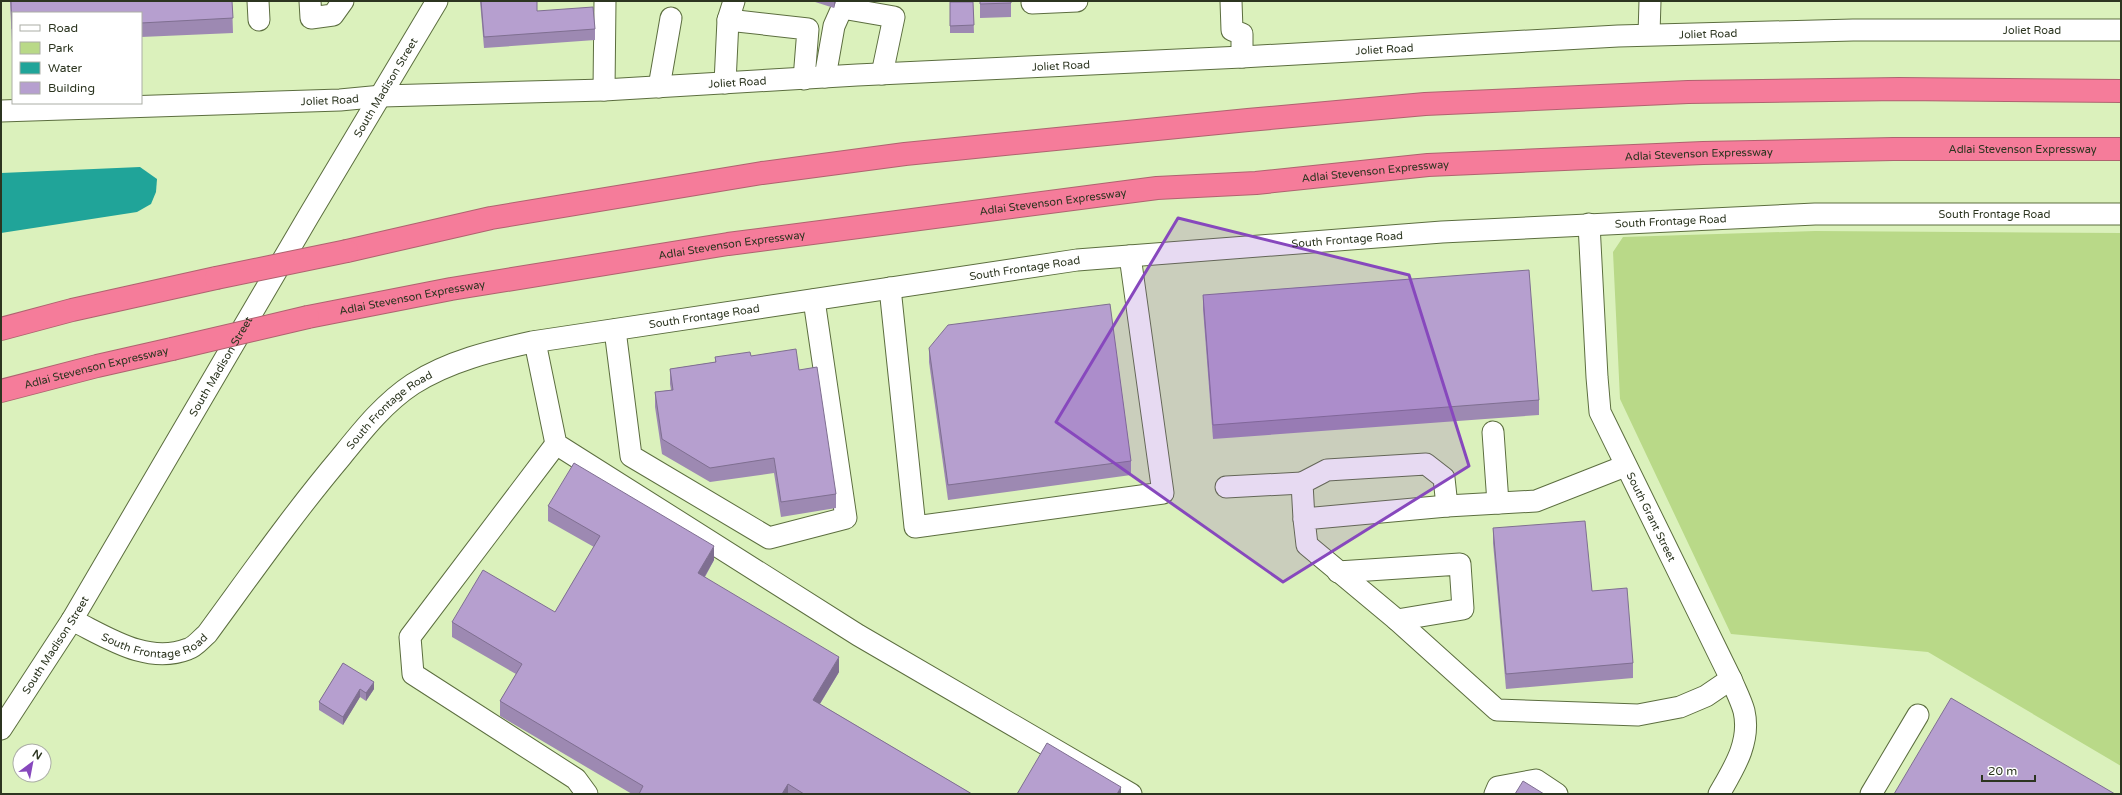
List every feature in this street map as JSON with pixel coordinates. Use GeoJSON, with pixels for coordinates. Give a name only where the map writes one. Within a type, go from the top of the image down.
{"type":"FeatureCollection","features":[{"type":"Feature","properties":{"kind":"highway"},"geometry":{"type":"LineString","coordinates":[[1,329],[72,310],[347,251],[491,218],[762,173],[905,154],[1426,104],[1688,92],[1899,89],[2121,91]]}},
{"type":"Feature","properties":{"kind":"highway","name":"Adlai Stevenson Expressway"},"geometry":{"type":"LineString","coordinates":[[1,392],[97,366],[308,317],[451,289],[728,244],[1157,188],[1256,183],[1428,165],[1703,153],[1893,149],[2121,149]]}},
{"type":"Feature","properties":{"kind":"street"},"geometry":{"type":"LineString","coordinates":[[310,1],[311,18],[333,16],[343,1]]}},
{"type":"Feature","properties":{"kind":"street","name":"South Madison Street"},"geometry":{"type":"LineString","coordinates":[[1,729],[72,620],[296,237],[382,96],[437,1]]}},
{"type":"Feature","properties":{"kind":"street"},"geometry":{"type":"LineString","coordinates":[[604,90],[605,1]]}},
{"type":"Feature","properties":{"kind":"street"},"geometry":{"type":"LineString","coordinates":[[725,83],[728,20],[734,1]]}},
{"type":"Feature","properties":{"kind":"street"},"geometry":{"type":"LineString","coordinates":[[1032,3],[1077,1]]}},
{"type":"Feature","properties":{"kind":"street"},"geometry":{"type":"LineString","coordinates":[[1231,1],[1232,30],[1242,34],[1242,57]]}},
{"type":"Feature","properties":{"kind":"street"},"geometry":{"type":"LineString","coordinates":[[1649,34],[1650,1]]}},
{"type":"Feature","properties":{"kind":"street"},"geometry":{"type":"LineString","coordinates":[[825,77],[834,26],[842,8],[894,17],[882,74]]}},
{"type":"Feature","properties":{"kind":"street"},"geometry":{"type":"LineString","coordinates":[[659,87],[671,18]]}},
{"type":"Feature","properties":{"kind":"street"},"geometry":{"type":"LineString","coordinates":[[728,20],[808,29],[804,79]]}},
{"type":"Feature","properties":{"kind":"street","name":"Joliet Road"},"geometry":{"type":"LineString","coordinates":[[1,111],[340,100],[382,96],[604,90],[1649,34],[1853,30],[2121,30]]}},
{"type":"Feature","properties":{"kind":"street","name":"South Frontage Road"},"geometry":{"type":"LineString","coordinates":[[72,620],[123,645],[147,653],[172,653],[189,649],[207,634],[303,503],[383,408],[412,384],[446,366],[483,353],[535,342],[1077,260],[1442,232],[1815,214],[2121,214]]}},
{"type":"Feature","properties":{"kind":"street","name":"South Grant Street"},"geometry":{"type":"LineString","coordinates":[[1589,224],[1596,377],[1600,412],[1625,466],[1731,679],[1744,710],[1746,731],[1739,759],[1719,794]]}},
{"type":"Feature","properties":{"kind":"street"},"geometry":{"type":"LineString","coordinates":[[890,288],[915,527],[1163,493],[1130,256]]}},
{"type":"Feature","properties":{"kind":"street"},"geometry":{"type":"LineString","coordinates":[[615,330],[631,456],[769,538],[846,518],[814,300]]}},
{"type":"Feature","properties":{"kind":"street"},"geometry":{"type":"LineString","coordinates":[[535,342],[556,444],[858,634],[1131,794]]}},
{"type":"Feature","properties":{"kind":"street"},"geometry":{"type":"LineString","coordinates":[[1493,432],[1498,503]]}},
{"type":"Feature","properties":{"kind":"street"},"geometry":{"type":"LineString","coordinates":[[556,444],[410,636],[413,674],[576,779],[587,794]]}},
{"type":"Feature","properties":{"kind":"street"},"geometry":{"type":"LineString","coordinates":[[1226,487],[1302,483],[1327,470],[1426,464],[1444,478],[1447,506]]}},
{"type":"Feature","properties":{"kind":"street"},"geometry":{"type":"LineString","coordinates":[[1304,519],[1447,506],[1536,501],[1625,466]]}},
{"type":"Feature","properties":{"kind":"street"},"geometry":{"type":"LineString","coordinates":[[1302,483],[1307,546],[1397,620],[1497,710],[1638,715],[1680,707],[1706,696],[1731,679]]}},
{"type":"Feature","properties":{"kind":"street"},"geometry":{"type":"LineString","coordinates":[[1338,572],[1460,564],[1463,608],[1397,620]]}},
{"type":"Feature","properties":{"kind":"street"},"geometry":{"type":"LineString","coordinates":[[1871,794],[1918,716]]}},
{"type":"Feature","properties":{"kind":"street"},"geometry":{"type":"LineString","coordinates":[[1494,794],[1498,787],[1536,780],[1557,794]]}},
{"type":"Feature","properties":{"kind":"highlighted area"},"geometry":{"type":"Polygon","coordinates":[[[1178,218],[1409,275],[1469,466],[1283,582],[1056,422],[1178,218]]]}},
{"type":"Feature","properties":{"kind":"green space"},"geometry":{"type":"Polygon","coordinates":[[[1815,231],[2121,233],[2121,766],[1928,652],[1731,634],[1620,399],[1613,252],[1623,237],[1815,231]]]}},
{"type":"Feature","properties":{"kind":"water"},"geometry":{"type":"Polygon","coordinates":[[[140,167],[157,179],[156,192],[151,204],[137,212],[1,233],[1,173],[140,167]]]}},
{"type":"Feature","properties":{"kind":"building"},"geometry":{"type":"Polygon","coordinates":[[[11,1],[232,1],[233,18],[142,23],[142,12],[12,12],[12,29],[11,1]]]}},
{"type":"Feature","properties":{"kind":"building"},"geometry":{"type":"Polygon","coordinates":[[[481,1],[537,1],[537,11],[593,7],[595,29],[484,37],[481,1]]]}},
{"type":"Feature","properties":{"kind":"building"},"geometry":{"type":"Polygon","coordinates":[[[980,1],[1011,1],[1011,3],[980,4],[980,1]]]}},
{"type":"Feature","properties":{"kind":"building"},"geometry":{"type":"Polygon","coordinates":[[[950,2],[973,2],[974,25],[950,26],[950,2]]]}},
{"type":"Feature","properties":{"kind":"building"},"geometry":{"type":"Polygon","coordinates":[[[1529,270],[1539,400],[1213,425],[1203,295],[1529,270]]]}},
{"type":"Feature","properties":{"kind":"building"},"geometry":{"type":"Polygon","coordinates":[[[1110,304],[1131,461],[948,485],[929,348],[948,325],[1110,304]]]}},
{"type":"Feature","properties":{"kind":"building"},"geometry":{"type":"Polygon","coordinates":[[[796,349],[799,370],[817,367],[836,494],[781,502],[774,458],[710,468],[662,439],[655,392],[673,390],[670,369],[716,362],[715,357],[750,352],[751,356],[796,349]]]}},
{"type":"Feature","properties":{"kind":"building"},"geometry":{"type":"Polygon","coordinates":[[[574,463],[714,546],[698,573],[839,657],[813,700],[972,794],[804,794],[788,784],[782,794],[639,794],[643,786],[500,701],[522,664],[452,622],[483,570],[555,612],[600,536],[548,506],[574,463]]]}},
{"type":"Feature","properties":{"kind":"building"},"geometry":{"type":"Polygon","coordinates":[[[1585,521],[1592,591],[1627,588],[1633,663],[1506,674],[1493,528],[1585,521]]]}},
{"type":"Feature","properties":{"kind":"building"},"geometry":{"type":"Polygon","coordinates":[[[343,663],[374,682],[366,693],[360,689],[343,717],[319,702],[343,663]]]}},
{"type":"Feature","properties":{"kind":"building"},"geometry":{"type":"Polygon","coordinates":[[[1951,698],[2115,794],[1894,794],[1951,698]]]}},
{"type":"Feature","properties":{"kind":"building"},"geometry":{"type":"Polygon","coordinates":[[[1047,743],[1121,787],[1117,794],[1017,794],[1047,743]]]}},
{"type":"Feature","properties":{"kind":"building"},"geometry":{"type":"Polygon","coordinates":[[[1523,781],[1544,794],[1515,794],[1523,781]]]}}]}
